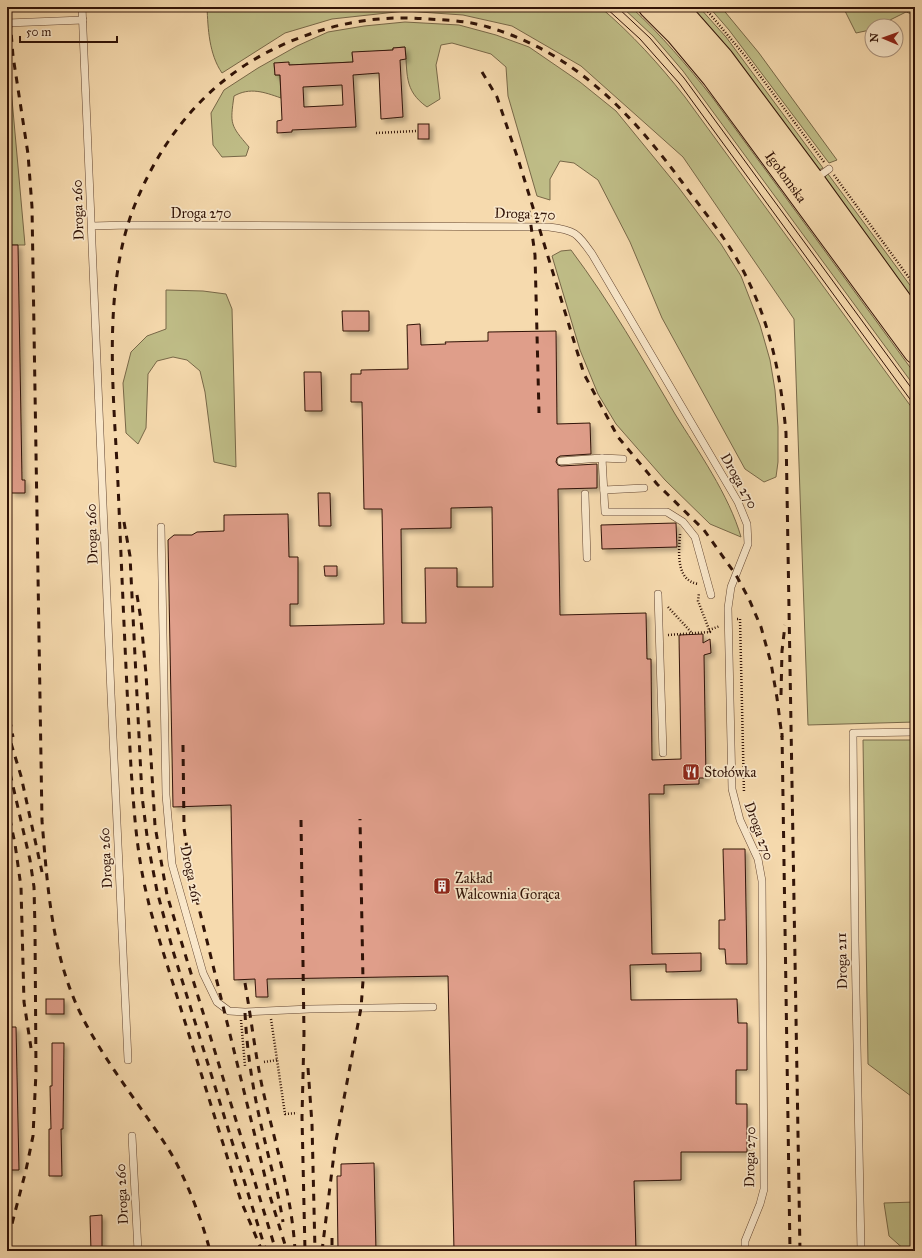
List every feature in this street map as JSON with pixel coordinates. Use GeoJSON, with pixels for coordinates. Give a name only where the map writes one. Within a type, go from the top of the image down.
{"type":"FeatureCollection","features":[{"type":"Feature","properties":{"kind":"main road","name":"Igołomska"},"geometry":{"type":"LineString","coordinates":[[650,7],[677,34],[713,77],[915,352]]}},
{"type":"Feature","properties":{"kind":"main road","name":"Igołomska"},"geometry":{"type":"LineString","coordinates":[[677,7],[821,174],[915,321]]}},
{"type":"Feature","properties":{"kind":"lane","name":"Droga 260"},"geometry":{"type":"LineString","coordinates":[[82,7],[128,1060]]}},
{"type":"Feature","properties":{"kind":"lane"},"geometry":{"type":"LineString","coordinates":[[7,23],[83,20]]}},
{"type":"Feature","properties":{"kind":"lane","name":"Droga 270"},"geometry":{"type":"LineString","coordinates":[[92,226],[549,227],[568,229],[581,238],[592,254],[738,502],[747,524],[748,544],[732,587],[728,608],[732,789],[740,820],[758,859],[762,882],[764,1190],[745,1241],[745,1251]]}},
{"type":"Feature","properties":{"kind":"lane"},"geometry":{"type":"LineString","coordinates":[[602,458],[605,512],[667,512],[683,522],[695,537],[711,595]]}},
{"type":"Feature","properties":{"kind":"lane"},"geometry":{"type":"LineString","coordinates":[[561,461],[602,458],[623,459]]}},
{"type":"Feature","properties":{"kind":"lane"},"geometry":{"type":"LineString","coordinates":[[604,490],[644,488]]}},
{"type":"Feature","properties":{"kind":"lane"},"geometry":{"type":"LineString","coordinates":[[585,494],[587,558]]}},
{"type":"Feature","properties":{"kind":"lane","name":"Droga 261"},"geometry":{"type":"LineString","coordinates":[[161,527],[166,795],[172,864],[203,973],[217,1002],[228,1011],[240,1012],[433,1007]]}},
{"type":"Feature","properties":{"kind":"lane"},"geometry":{"type":"LineString","coordinates":[[658,595],[663,753]]}},
{"type":"Feature","properties":{"kind":"lane","name":"Droga 211"},"geometry":{"type":"LineString","coordinates":[[861,1251],[855,941],[853,733],[915,732]]}},
{"type":"Feature","properties":{"kind":"lane","name":"Droga 260"},"geometry":{"type":"LineString","coordinates":[[132,1136],[138,1251]]}},
{"type":"Feature","properties":{"kind":"path"},"geometry":{"type":"LineString","coordinates":[[704,7],[746,57],[821,174],[915,286]]}},
{"type":"Feature","properties":{"kind":"path"},"geometry":{"type":"LineString","coordinates":[[376,133],[416,131]]}},
{"type":"Feature","properties":{"kind":"path"},"geometry":{"type":"LineString","coordinates":[[683,522],[680,527],[681,568],[685,577],[692,583],[700,584],[698,602],[709,630]]}},
{"type":"Feature","properties":{"kind":"path"},"geometry":{"type":"LineString","coordinates":[[658,595],[692,633]]}},
{"type":"Feature","properties":{"kind":"path"},"geometry":{"type":"LineString","coordinates":[[698,602],[704,602]]}},
{"type":"Feature","properties":{"kind":"path"},"geometry":{"type":"LineString","coordinates":[[659,635],[710,632],[709,630],[723,624]]}},
{"type":"Feature","properties":{"kind":"path"},"geometry":{"type":"LineString","coordinates":[[270,1011],[285,1114],[297,1113]]}},
{"type":"Feature","properties":{"kind":"path"},"geometry":{"type":"LineString","coordinates":[[240,1012],[246,1066]]}},
{"type":"Feature","properties":{"kind":"path"},"geometry":{"type":"LineString","coordinates":[[264,1062],[277,1060]]}},
{"type":"Feature","properties":{"kind":"shaded area"},"geometry":{"type":"Polygon","coordinates":[[[207,7],[600,7],[634,39],[655,61],[685,97],[915,412],[915,722],[808,725],[794,319],[683,157],[581,66],[512,26],[463,15],[405,11],[332,19],[285,33],[222,73],[214,58],[212,50],[207,7]]]}},
{"type":"Feature","properties":{"kind":"shaded area"},"geometry":{"type":"Polygon","coordinates":[[[622,7],[631,7],[653,28],[712,97],[915,374],[915,387],[683,71],[653,36],[622,7]]]}},
{"type":"Feature","properties":{"kind":"shaded area"},"geometry":{"type":"Polygon","coordinates":[[[688,7],[699,7],[726,37],[823,168],[819,170],[688,7]]]}},
{"type":"Feature","properties":{"kind":"shaded area"},"geometry":{"type":"Polygon","coordinates":[[[709,7],[721,7],[759,53],[837,160],[829,163],[729,30],[709,7]]]}},
{"type":"Feature","properties":{"kind":"shaded area"},"geometry":{"type":"Polygon","coordinates":[[[830,7],[915,7],[915,15],[906,12],[894,18],[864,18],[864,31],[856,33],[845,11],[830,7]]]}},
{"type":"Feature","properties":{"kind":"shaded area"},"geometry":{"type":"Polygon","coordinates":[[[405,22],[459,25],[496,35],[529,47],[580,82],[616,111],[679,188],[721,244],[741,276],[760,325],[770,360],[775,390],[778,427],[778,462],[776,477],[764,482],[745,469],[662,318],[630,242],[598,180],[574,163],[560,161],[550,179],[550,200],[537,196],[508,96],[506,67],[491,54],[452,43],[441,45],[436,65],[440,99],[427,107],[419,101],[410,87],[407,73],[405,47],[393,48],[393,50],[352,53],[353,62],[289,65],[274,63],[275,75],[280,75],[281,98],[257,91],[240,93],[234,96],[232,113],[233,124],[238,134],[249,147],[246,156],[222,157],[213,145],[211,113],[224,90],[258,68],[297,46],[328,32],[364,26],[405,22]]]}},
{"type":"Feature","properties":{"kind":"shaded area"},"geometry":{"type":"Polygon","coordinates":[[[7,76],[11,88],[25,245],[7,245],[7,76]]]}},
{"type":"Feature","properties":{"kind":"shaded area"},"geometry":{"type":"Polygon","coordinates":[[[828,174],[915,292],[915,306],[824,178],[828,174]]]}},
{"type":"Feature","properties":{"kind":"shaded area"},"geometry":{"type":"Polygon","coordinates":[[[571,250],[612,310],[703,458],[729,505],[741,537],[710,524],[665,480],[616,424],[598,394],[580,350],[552,256],[561,251],[571,250]]]}},
{"type":"Feature","properties":{"kind":"shaded area"},"geometry":{"type":"Polygon","coordinates":[[[166,290],[203,291],[226,294],[232,309],[236,467],[214,462],[205,392],[200,371],[187,360],[173,357],[157,361],[148,374],[146,428],[138,444],[126,433],[123,383],[131,352],[147,336],[166,329],[166,290]]]}},
{"type":"Feature","properties":{"kind":"shaded area"},"geometry":{"type":"Polygon","coordinates":[[[863,740],[915,740],[915,1099],[868,1064],[863,740]]]}},
{"type":"Feature","properties":{"kind":"shaded area"},"geometry":{"type":"Polygon","coordinates":[[[915,1202],[915,1251],[906,1251],[889,1236],[884,1203],[915,1202]]]}},
{"type":"Feature","properties":{"kind":"building"},"geometry":{"type":"Polygon","coordinates":[[[405,47],[406,59],[400,60],[403,117],[381,119],[379,73],[353,75],[356,127],[292,130],[292,132],[277,133],[277,121],[282,120],[280,75],[275,75],[274,63],[289,62],[289,65],[353,62],[352,52],[393,50],[393,48],[405,47]],[[342,85],[303,87],[304,107],[343,105],[342,85]]]}},
{"type":"Feature","properties":{"kind":"building"},"geometry":{"type":"Polygon","coordinates":[[[418,124],[429,124],[429,139],[418,139],[418,124]]]}},
{"type":"Feature","properties":{"kind":"building"},"geometry":{"type":"Polygon","coordinates":[[[7,245],[18,245],[22,480],[25,480],[25,493],[11,493],[11,480],[7,481],[7,245]]]}},
{"type":"Feature","properties":{"kind":"building"},"geometry":{"type":"Polygon","coordinates":[[[342,311],[369,311],[369,331],[343,331],[342,311]]]}},
{"type":"Feature","properties":{"kind":"building","name":"Zakład Walcownia Gorąca"},"geometry":{"type":"Polygon","coordinates":[[[420,324],[421,345],[446,344],[445,342],[488,341],[488,332],[556,331],[557,424],[590,423],[591,454],[560,456],[557,458],[556,462],[561,466],[597,464],[597,488],[558,489],[560,615],[646,613],[647,659],[651,659],[652,760],[681,759],[679,635],[703,634],[703,643],[710,639],[711,653],[704,655],[706,778],[699,778],[699,784],[664,785],[664,794],[649,794],[652,954],[701,953],[701,971],[666,972],[666,964],[630,965],[631,1000],[737,999],[738,1023],[747,1023],[747,1070],[736,1070],[736,1104],[747,1104],[747,1152],[681,1152],[681,1180],[634,1181],[636,1251],[454,1251],[448,976],[267,979],[268,997],[256,997],[255,979],[234,980],[231,805],[173,807],[168,540],[174,535],[192,535],[197,532],[224,531],[224,515],[288,514],[289,557],[298,557],[298,604],[290,604],[290,626],[384,624],[382,509],[364,509],[362,402],[351,402],[351,374],[361,374],[361,370],[408,369],[407,325],[420,324]],[[492,507],[451,508],[451,528],[401,529],[402,623],[426,623],[425,568],[457,568],[457,587],[493,587],[492,507]]]}},
{"type":"Feature","properties":{"kind":"building"},"geometry":{"type":"Polygon","coordinates":[[[304,372],[321,372],[322,411],[305,411],[304,372]]]}},
{"type":"Feature","properties":{"kind":"building"},"geometry":{"type":"Polygon","coordinates":[[[318,493],[330,493],[331,526],[319,526],[318,493]]]}},
{"type":"Feature","properties":{"kind":"building"},"geometry":{"type":"Polygon","coordinates":[[[676,523],[677,547],[602,549],[601,525],[676,523]]]}},
{"type":"Feature","properties":{"kind":"building"},"geometry":{"type":"Polygon","coordinates":[[[324,566],[337,566],[337,576],[325,576],[324,566]]]}},
{"type":"Feature","properties":{"kind":"building"},"geometry":{"type":"Polygon","coordinates":[[[723,849],[745,849],[747,964],[726,964],[725,949],[719,949],[719,920],[725,920],[723,849]]]}},
{"type":"Feature","properties":{"kind":"building"},"geometry":{"type":"Polygon","coordinates":[[[46,999],[64,999],[64,1014],[46,1014],[46,999]]]}},
{"type":"Feature","properties":{"kind":"building"},"geometry":{"type":"Polygon","coordinates":[[[7,1027],[16,1027],[19,1170],[7,1170],[7,1027]]]}},
{"type":"Feature","properties":{"kind":"building"},"geometry":{"type":"Polygon","coordinates":[[[52,1043],[64,1043],[63,1129],[61,1129],[62,1176],[49,1176],[52,1043]]]}},
{"type":"Feature","properties":{"kind":"building"},"geometry":{"type":"Polygon","coordinates":[[[374,1163],[376,1251],[338,1251],[337,1176],[341,1176],[341,1164],[374,1163]]]}},
{"type":"Feature","properties":{"kind":"building"},"geometry":{"type":"Polygon","coordinates":[[[102,1215],[102,1251],[91,1251],[90,1216],[102,1215]]]}},
{"type":"Feature","properties":{"kind":"tram line"},"geometry":{"type":"LineString","coordinates":[[605,7],[640,39],[679,83],[915,406]]}},
{"type":"Feature","properties":{"kind":"tram line"},"geometry":{"type":"LineString","coordinates":[[617,7],[650,38],[684,78],[915,393]]}},
{"type":"Feature","properties":{"kind":"railway"},"geometry":{"type":"LineString","coordinates":[[9,7],[13,56],[28,154],[32,207],[42,821],[54,926],[59,952],[75,1002],[106,1058],[175,1161],[193,1199],[210,1251]]}},
{"type":"Feature","properties":{"kind":"railway"},"geometry":{"type":"LineString","coordinates":[[262,1251],[241,1201],[160,942],[144,884],[135,818],[131,768],[114,414],[112,341],[114,305],[118,269],[125,235],[136,202],[149,174],[164,148],[181,124],[200,102],[221,83],[245,65],[299,38],[314,32],[346,24],[394,18],[450,20],[473,23],[488,27],[519,38],[548,52],[574,69],[598,88],[621,109],[642,132],[714,225],[744,272],[763,316],[776,361],[786,433],[800,1251]]}},
{"type":"Feature","properties":{"kind":"railway"},"geometry":{"type":"LineString","coordinates":[[482,72],[497,97],[519,162],[584,374],[618,437],[657,484],[704,530],[736,575],[749,599],[761,627],[771,663],[782,737]]}},
{"type":"Feature","properties":{"kind":"railway"},"geometry":{"type":"LineString","coordinates":[[529,211],[535,255],[539,413]]}},
{"type":"Feature","properties":{"kind":"railway"},"geometry":{"type":"LineString","coordinates":[[124,522],[130,556],[142,796],[148,844],[157,891],[173,951],[265,1248]]}},
{"type":"Feature","properties":{"kind":"railway"},"geometry":{"type":"LineString","coordinates":[[137,595],[146,674],[155,826],[167,895],[276,1251]]}},
{"type":"Feature","properties":{"kind":"railway"},"geometry":{"type":"LineString","coordinates":[[781,695],[782,651],[785,625]]}},
{"type":"Feature","properties":{"kind":"railway"},"geometry":{"type":"LineString","coordinates":[[7,706],[13,737]]}},
{"type":"Feature","properties":{"kind":"railway"},"geometry":{"type":"LineString","coordinates":[[7,730],[21,776],[42,872]]}},
{"type":"Feature","properties":{"kind":"railway"},"geometry":{"type":"LineString","coordinates":[[782,733],[790,1251]]}},
{"type":"Feature","properties":{"kind":"railway"},"geometry":{"type":"LineString","coordinates":[[183,745],[184,828],[191,876],[269,1193],[287,1251]]}},
{"type":"Feature","properties":{"kind":"railway"},"geometry":{"type":"LineString","coordinates":[[7,760],[30,860],[34,887],[36,1072],[33,1136],[26,1170],[7,1243]]}},
{"type":"Feature","properties":{"kind":"railway"},"geometry":{"type":"LineString","coordinates":[[7,805],[15,844],[21,887],[24,1002],[31,1048]]}},
{"type":"Feature","properties":{"kind":"railway"},"geometry":{"type":"LineString","coordinates":[[322,1251],[335,1146],[361,1008],[363,981],[360,819]]}},
{"type":"Feature","properties":{"kind":"railway"},"geometry":{"type":"LineString","coordinates":[[301,820],[304,1034],[302,1117],[305,1251]]}},
{"type":"Feature","properties":{"kind":"railway"},"geometry":{"type":"LineString","coordinates":[[245,983],[262,1086],[282,1168],[290,1209],[295,1251]]}},
{"type":"Feature","properties":{"kind":"railway"},"geometry":{"type":"LineString","coordinates":[[245,1013],[253,1086],[279,1198],[283,1222]]}},
{"type":"Feature","properties":{"kind":"railway"},"geometry":{"type":"LineString","coordinates":[[308,1068],[312,1124],[315,1251]]}},
{"type":"Feature","properties":{"kind":"railway"},"geometry":{"type":"LineString","coordinates":[[7,1089],[7,1183]]}},
{"type":"Feature","properties":{"kind":"railway"},"geometry":{"type":"LineString","coordinates":[[332,1238],[332,1251]]}},
{"type":"Feature","properties":{"kind":"place","name":"Stołówka"},"geometry":{"type":"Point","coordinates":[691,772]}},
{"type":"Feature","properties":{"kind":"place","name":"Zakład Walcownia Gorąca"},"geometry":{"type":"Point","coordinates":[442,886]}}]}
